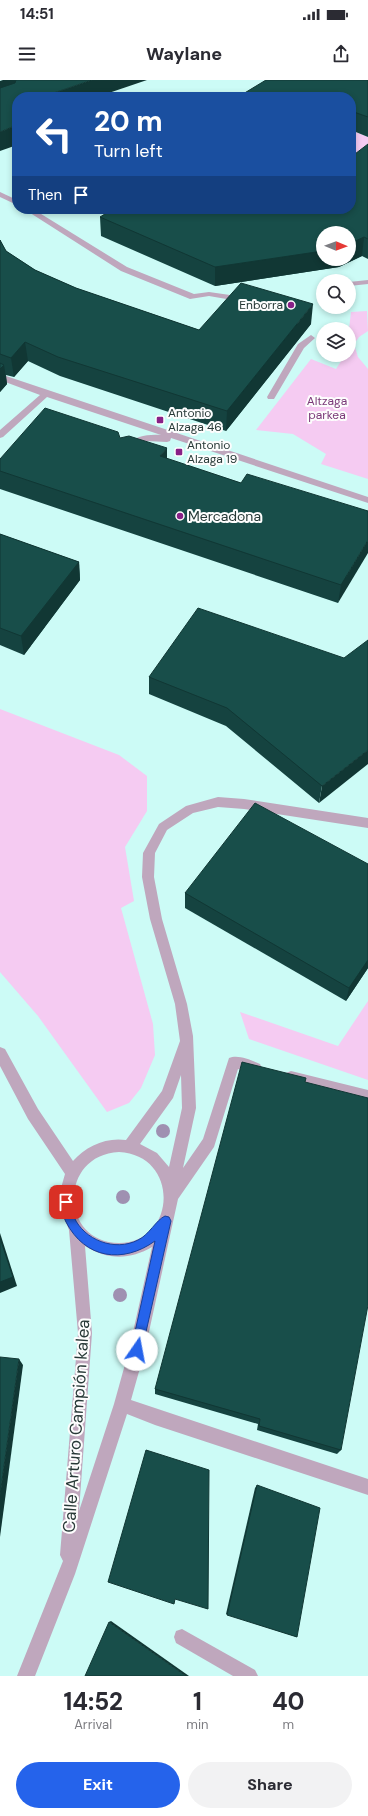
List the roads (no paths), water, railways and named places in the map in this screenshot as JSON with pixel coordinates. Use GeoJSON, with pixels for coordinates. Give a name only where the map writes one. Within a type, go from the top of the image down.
{"type":"FeatureCollection","features":[{"type":"Feature","properties":{"kind":"street"},"geometry":{"type":"LineString","coordinates":[[0,194],[12,200]]}},
{"type":"Feature","properties":{"kind":"street"},"geometry":{"type":"LineString","coordinates":[[36,214],[124,269],[193,297],[209,294],[238,299],[252,291]]}},
{"type":"Feature","properties":{"kind":"street"},"geometry":{"type":"LineString","coordinates":[[356,283],[368,282]]}},
{"type":"Feature","properties":{"kind":"street"},"geometry":{"type":"LineString","coordinates":[[271,397],[301,346],[310,338]]}},
{"type":"Feature","properties":{"kind":"street"},"geometry":{"type":"LineString","coordinates":[[0,376],[46,394],[368,500]]}},
{"type":"Feature","properties":{"kind":"street"},"geometry":{"type":"LineString","coordinates":[[0,435],[46,394]]}},
{"type":"Feature","properties":{"kind":"street"},"geometry":{"type":"LineString","coordinates":[[84,406],[92,412],[121,422],[133,431],[132,443],[124,453]]}},
{"type":"Feature","properties":{"kind":"street"},"geometry":{"type":"LineString","coordinates":[[132,443],[150,438],[165,438],[210,448]]}},
{"type":"Feature","properties":{"kind":"street"},"geometry":{"type":"LineString","coordinates":[[171,1194],[166,1173],[151,1155],[130,1146],[108,1146],[88,1156],[73,1173],[67,1187],[66,1202],[69,1217],[76,1231],[89,1242],[106,1249],[123,1250],[140,1245],[154,1235],[165,1221],[171,1194],[188,1108],[186,1036],[181,1004],[156,919],[148,876],[149,853],[164,827],[190,809],[218,802],[244,804],[365,823]]}},
{"type":"Feature","properties":{"kind":"street"},"geometry":{"type":"LineString","coordinates":[[130,1146],[168,1094],[186,1036]]}},
{"type":"Feature","properties":{"kind":"street"},"geometry":{"type":"LineString","coordinates":[[0,1053],[33,1114],[73,1173]]}},
{"type":"Feature","properties":{"kind":"street"},"geometry":{"type":"LineString","coordinates":[[171,1194],[209,1142],[234,1062],[368,1096]]}},
{"type":"Feature","properties":{"kind":"street","name":"Calle Arturo Campión kalea"},"geometry":{"type":"LineString","coordinates":[[26,1676],[67,1574],[122,1404],[137,1350],[165,1221]]}},
{"type":"Feature","properties":{"kind":"street","name":"Calle Arturo Campión kalea"},"geometry":{"type":"LineString","coordinates":[[67,1574],[85,1333],[76,1231]]}},
{"type":"Feature","properties":{"kind":"street"},"geometry":{"type":"LineString","coordinates":[[122,1404],[155,1417],[368,1487]]}},
{"type":"Feature","properties":{"kind":"street"},"geometry":{"type":"LineString","coordinates":[[182,1637],[249,1676]]}},
{"type":"Feature","properties":{"kind":"place","name":"Enborra"},"geometry":{"type":"Point","coordinates":[291,305]}},
{"type":"Feature","properties":{"kind":"place","name":"Antonio Alzaga 46"},"geometry":{"type":"Point","coordinates":[160,420]}},
{"type":"Feature","properties":{"kind":"place","name":"Antonio Alzaga 19"},"geometry":{"type":"Point","coordinates":[179,452]}},
{"type":"Feature","properties":{"kind":"place","name":"Mercadona"},"geometry":{"type":"Point","coordinates":[180,516]}},
{"type":"Feature","properties":{"kind":"park label","name":"Altzaga parkea"},"geometry":{"type":"Point","coordinates":[327,408]}}]}
